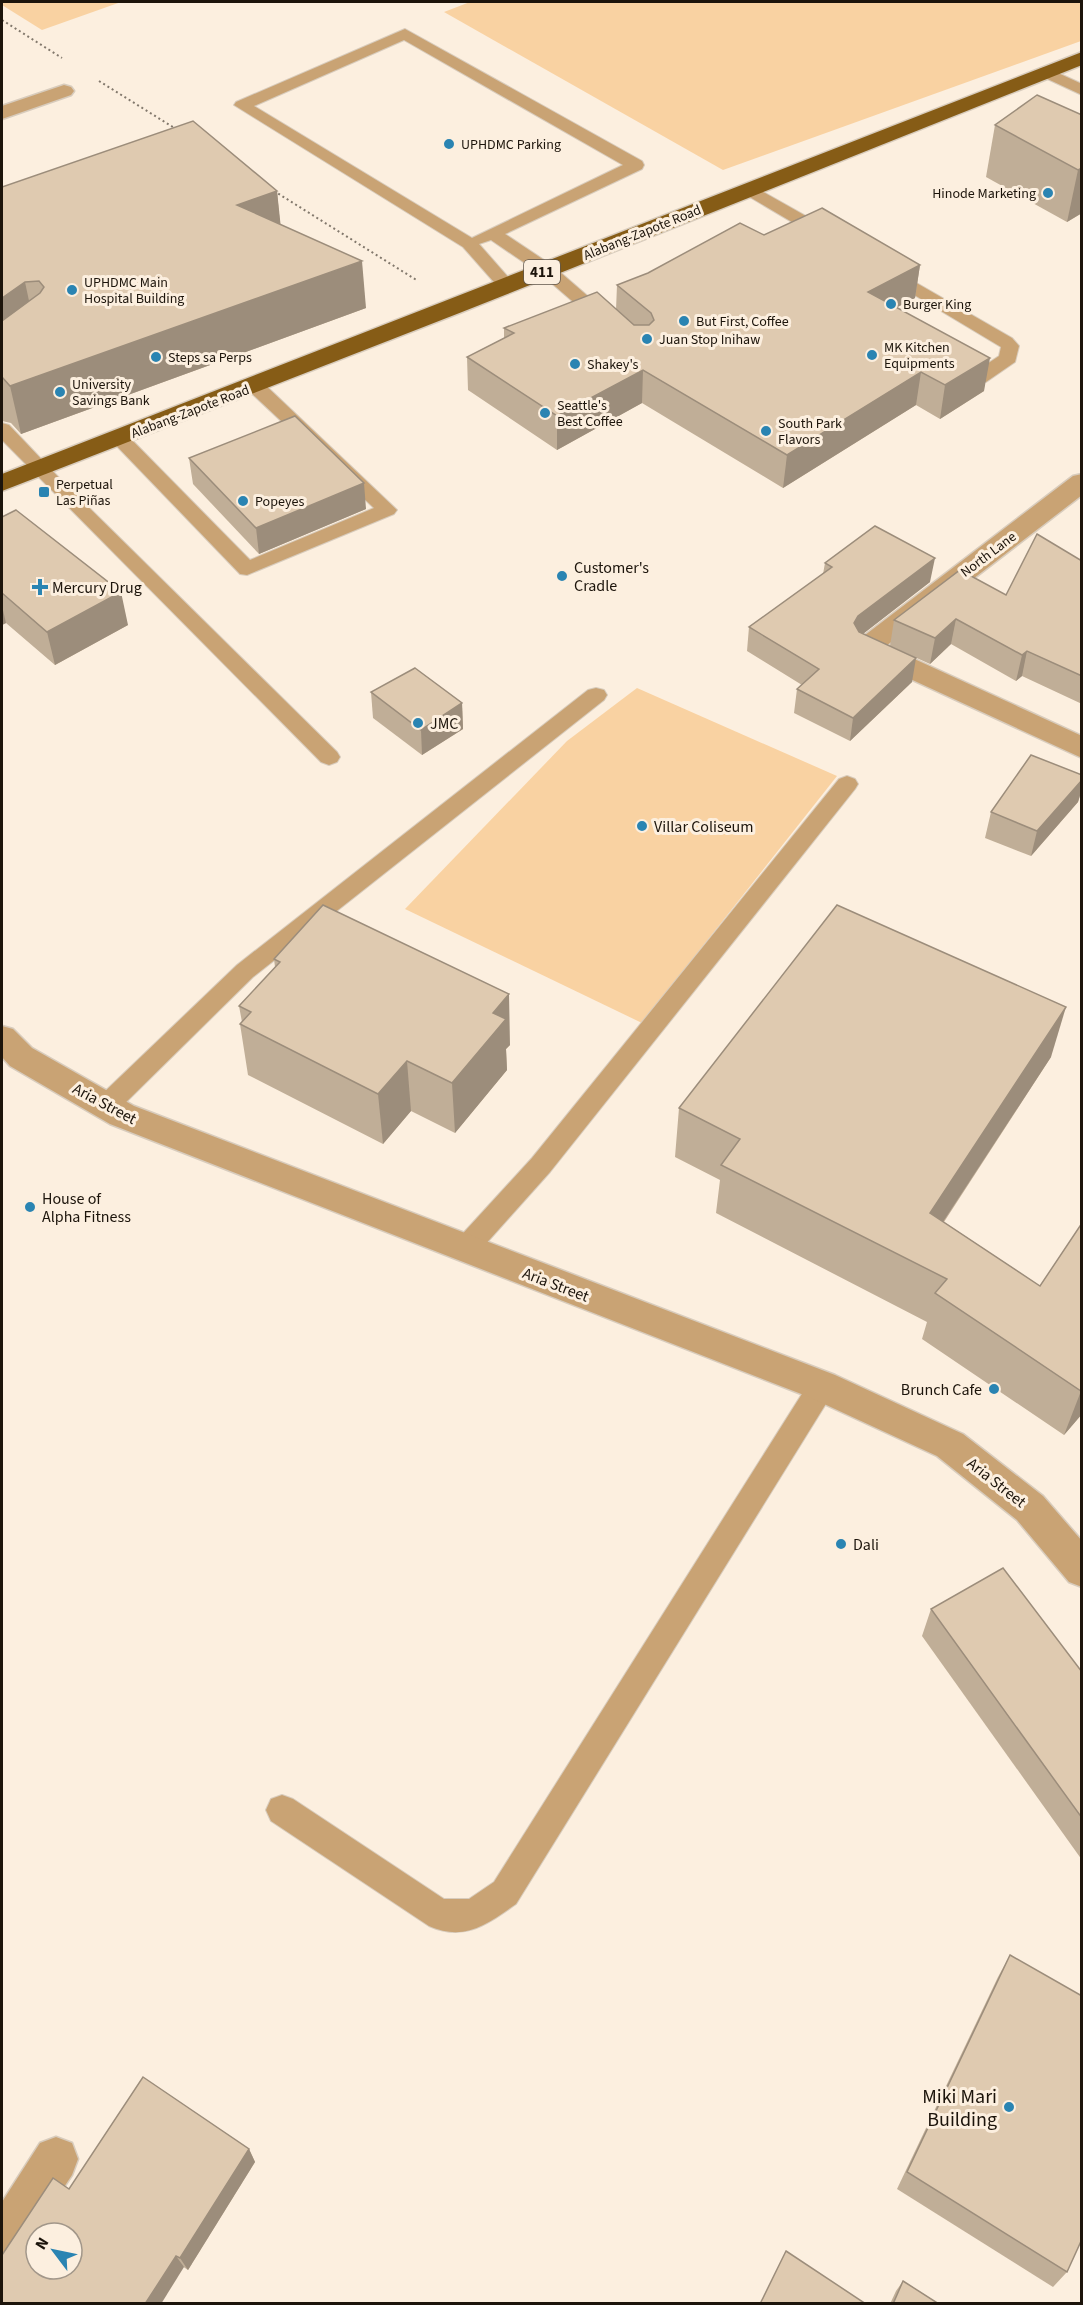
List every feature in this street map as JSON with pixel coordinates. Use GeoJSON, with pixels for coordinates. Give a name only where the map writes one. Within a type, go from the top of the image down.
{"type":"FeatureCollection","features":[{"type":"Feature","properties":{"kind":"highway","name":"Alabang-Zapote Road"},"geometry":{"type":"LineString","coordinates":[[2,483],[255,386],[1082,58]]}},
{"type":"Feature","properties":{"kind":"street"},"geometry":{"type":"LineString","coordinates":[[2,113],[64,91]]}},
{"type":"Feature","properties":{"kind":"street","name":"North Lane"},"geometry":{"type":"LineString","coordinates":[[1082,482],[866,648],[1082,748]]}},
{"type":"Feature","properties":{"kind":"street","name":"Aria Street"},"geometry":{"type":"LineString","coordinates":[[2,1038],[21,1057],[122,1115],[822,1386],[950,1445],[1030,1508],[1082,1570]]}},
{"type":"Feature","properties":{"kind":"street"},"geometry":{"type":"LineString","coordinates":[[2,2241],[56,2160]]}},
{"type":"Feature","properties":{"kind":"lane"},"geometry":{"type":"LineString","coordinates":[[469,243],[493,234],[636,165],[405,34],[242,105],[469,243],[507,286]]}},
{"type":"Feature","properties":{"kind":"lane"},"geometry":{"type":"LineString","coordinates":[[1045,72],[1082,90]]}},
{"type":"Feature","properties":{"kind":"lane"},"geometry":{"type":"LineString","coordinates":[[749,189],[843,245]]}},
{"type":"Feature","properties":{"kind":"lane"},"geometry":{"type":"LineString","coordinates":[[493,234],[547,270],[622,335]]}},
{"type":"Feature","properties":{"kind":"lane"},"geometry":{"type":"LineString","coordinates":[[874,263],[1010,346],[1008,358],[980,378]]}},
{"type":"Feature","properties":{"kind":"lane"},"geometry":{"type":"LineString","coordinates":[[118,438],[247,569],[387,510],[255,386]]}},
{"type":"Feature","properties":{"kind":"lane"},"geometry":{"type":"LineString","coordinates":[[2,429],[39,469],[329,757]]}},
{"type":"Feature","properties":{"kind":"lane"},"geometry":{"type":"LineString","coordinates":[[106,1106],[245,972],[596,695]]}},
{"type":"Feature","properties":{"kind":"lane"},"geometry":{"type":"LineString","coordinates":[[465,1249],[541,1166],[847,784]]}},
{"type":"Feature","properties":{"kind":"lane"},"geometry":{"type":"LineString","coordinates":[[282,1810],[440,1915],[473,1915],[505,1893],[822,1386]]}},
{"type":"Feature","properties":{"kind":"path"},"geometry":{"type":"LineString","coordinates":[[2,20],[72,64]]}},
{"type":"Feature","properties":{"kind":"path"},"geometry":{"type":"LineString","coordinates":[[92,76],[182,133]]}},
{"type":"Feature","properties":{"kind":"path"},"geometry":{"type":"LineString","coordinates":[[272,189],[442,296],[454,307]]}},
{"type":"Feature","properties":{"kind":"shaded area"},"geometry":{"type":"Polygon","coordinates":[[[2,2],[121,2],[42,30],[2,5],[2,2]]]}},
{"type":"Feature","properties":{"kind":"shaded area"},"geometry":{"type":"Polygon","coordinates":[[[470,2],[1081,2],[1081,41],[723,170],[444,12],[470,2]]]}},
{"type":"Feature","properties":{"kind":"shaded area","name":"Villar Coliseum"},"geometry":{"type":"Polygon","coordinates":[[[637,688],[837,776],[642,1023],[405,909],[567,741],[637,688]]]}},
{"type":"Feature","properties":{"kind":"building"},"geometry":{"type":"Polygon","coordinates":[[[1037,95],[1082,115],[1082,168],[1078,170],[995,125],[1037,95]]]}},
{"type":"Feature","properties":{"kind":"building"},"geometry":{"type":"Polygon","coordinates":[[[193,121],[277,191],[237,205],[362,261],[10,386],[2,377],[2,321],[40,293],[44,287],[39,281],[25,282],[2,298],[2,187],[193,121]]]}},
{"type":"Feature","properties":{"kind":"building"},"geometry":{"type":"Polygon","coordinates":[[[822,208],[920,265],[868,292],[990,358],[945,385],[921,372],[787,455],[643,370],[557,416],[467,357],[514,333],[504,328],[597,292],[634,325],[649,325],[654,320],[651,313],[617,285],[648,273],[740,223],[764,235],[822,208]]]}},
{"type":"Feature","properties":{"kind":"building"},"geometry":{"type":"Polygon","coordinates":[[[295,416],[364,483],[256,528],[189,458],[295,416]]]}},
{"type":"Feature","properties":{"kind":"building"},"geometry":{"type":"Polygon","coordinates":[[[16,510],[121,592],[47,632],[2,593],[2,517],[16,510]]]}},
{"type":"Feature","properties":{"kind":"building"},"geometry":{"type":"Polygon","coordinates":[[[875,526],[935,558],[858,616],[854,623],[859,632],[916,658],[853,718],[797,689],[819,669],[749,627],[832,567],[825,563],[875,526]]]}},
{"type":"Feature","properties":{"kind":"building"},"geometry":{"type":"Polygon","coordinates":[[[1037,534],[1082,561],[1082,676],[1027,651],[1022,655],[956,619],[935,638],[894,620],[960,570],[1006,595],[1037,534]]]}},
{"type":"Feature","properties":{"kind":"building"},"geometry":{"type":"Polygon","coordinates":[[[415,668],[462,703],[421,730],[371,692],[415,668]]]}},
{"type":"Feature","properties":{"kind":"building"},"geometry":{"type":"Polygon","coordinates":[[[1031,755],[1082,775],[1082,780],[1037,831],[991,812],[1031,755]]]}},
{"type":"Feature","properties":{"kind":"building"},"geometry":{"type":"Polygon","coordinates":[[[323,905],[509,994],[493,1013],[506,1019],[452,1083],[407,1061],[378,1094],[240,1024],[251,1012],[239,1006],[280,962],[274,959],[323,905]]]}},
{"type":"Feature","properties":{"kind":"building"},"geometry":{"type":"Polygon","coordinates":[[[837,905],[1066,1007],[930,1213],[1040,1286],[1082,1223],[1081,1391],[935,1293],[947,1279],[721,1165],[740,1139],[679,1108],[837,905]]]}},
{"type":"Feature","properties":{"kind":"building"},"geometry":{"type":"Polygon","coordinates":[[[1003,1568],[1082,1672],[1082,1818],[931,1609],[1003,1568]]]}},
{"type":"Feature","properties":{"kind":"building","name":"Miki Mari Building"},"geometry":{"type":"Polygon","coordinates":[[[1010,1955],[1082,1996],[1082,2239],[1067,2272],[907,2172],[1010,1955]]]}},
{"type":"Feature","properties":{"kind":"building"},"geometry":{"type":"Polygon","coordinates":[[[143,2077],[249,2149],[180,2258],[176,2256],[145,2304],[2,2304],[2,2255],[24,2222],[24,2281],[84,2281],[84,2221],[25,2221],[53,2178],[69,2189],[143,2077]]]}},
{"type":"Feature","properties":{"kind":"building"},"geometry":{"type":"Polygon","coordinates":[[[786,2251],[866,2304],[760,2304],[786,2251]]]}},
{"type":"Feature","properties":{"kind":"building"},"geometry":{"type":"Polygon","coordinates":[[[903,2281],[939,2304],[893,2304],[903,2281]]]}},
{"type":"Feature","properties":{"kind":"place","name":"UPHDMC Parking"},"geometry":{"type":"Point","coordinates":[449,144]}},
{"type":"Feature","properties":{"kind":"place","name":"Hinode Marketing"},"geometry":{"type":"Point","coordinates":[1048,193]}},
{"type":"Feature","properties":{"kind":"place","name":"UPHDMC Main Hospital Building"},"geometry":{"type":"Point","coordinates":[72,290]}},
{"type":"Feature","properties":{"kind":"place","name":"Burger King"},"geometry":{"type":"Point","coordinates":[891,304]}},
{"type":"Feature","properties":{"kind":"place","name":"But First, Coffee"},"geometry":{"type":"Point","coordinates":[684,321]}},
{"type":"Feature","properties":{"kind":"place","name":"Juan Stop Inihaw"},"geometry":{"type":"Point","coordinates":[647,339]}},
{"type":"Feature","properties":{"kind":"place","name":"MK Kitchen Equipments"},"geometry":{"type":"Point","coordinates":[872,355]}},
{"type":"Feature","properties":{"kind":"place","name":"Steps sa Perps"},"geometry":{"type":"Point","coordinates":[156,357]}},
{"type":"Feature","properties":{"kind":"place","name":"Shakey's"},"geometry":{"type":"Point","coordinates":[575,364]}},
{"type":"Feature","properties":{"kind":"place","name":"University Savings Bank"},"geometry":{"type":"Point","coordinates":[60,392]}},
{"type":"Feature","properties":{"kind":"place","name":"Seattle's Best Coffee"},"geometry":{"type":"Point","coordinates":[545,413]}},
{"type":"Feature","properties":{"kind":"place","name":"South Park Flavors"},"geometry":{"type":"Point","coordinates":[766,431]}},
{"type":"Feature","properties":{"kind":"place","name":"Perpetual Las Piñas"},"geometry":{"type":"Point","coordinates":[44,492]}},
{"type":"Feature","properties":{"kind":"place","name":"Popeyes"},"geometry":{"type":"Point","coordinates":[243,501]}},
{"type":"Feature","properties":{"kind":"place","name":"Customer's Cradle"},"geometry":{"type":"Point","coordinates":[562,576]}},
{"type":"Feature","properties":{"kind":"place","name":"Mercury Drug"},"geometry":{"type":"Point","coordinates":[40,587]}},
{"type":"Feature","properties":{"kind":"place","name":"JMC"},"geometry":{"type":"Point","coordinates":[418,723]}},
{"type":"Feature","properties":{"kind":"place","name":"Villar Coliseum"},"geometry":{"type":"Point","coordinates":[642,826]}},
{"type":"Feature","properties":{"kind":"place","name":"House of Alpha Fitness"},"geometry":{"type":"Point","coordinates":[30,1207]}},
{"type":"Feature","properties":{"kind":"place","name":"Brunch Cafe"},"geometry":{"type":"Point","coordinates":[994,1389]}},
{"type":"Feature","properties":{"kind":"place","name":"Dali"},"geometry":{"type":"Point","coordinates":[841,1544]}},
{"type":"Feature","properties":{"kind":"place","name":"Miki Mari Building"},"geometry":{"type":"Point","coordinates":[1009,2107]}}]}
